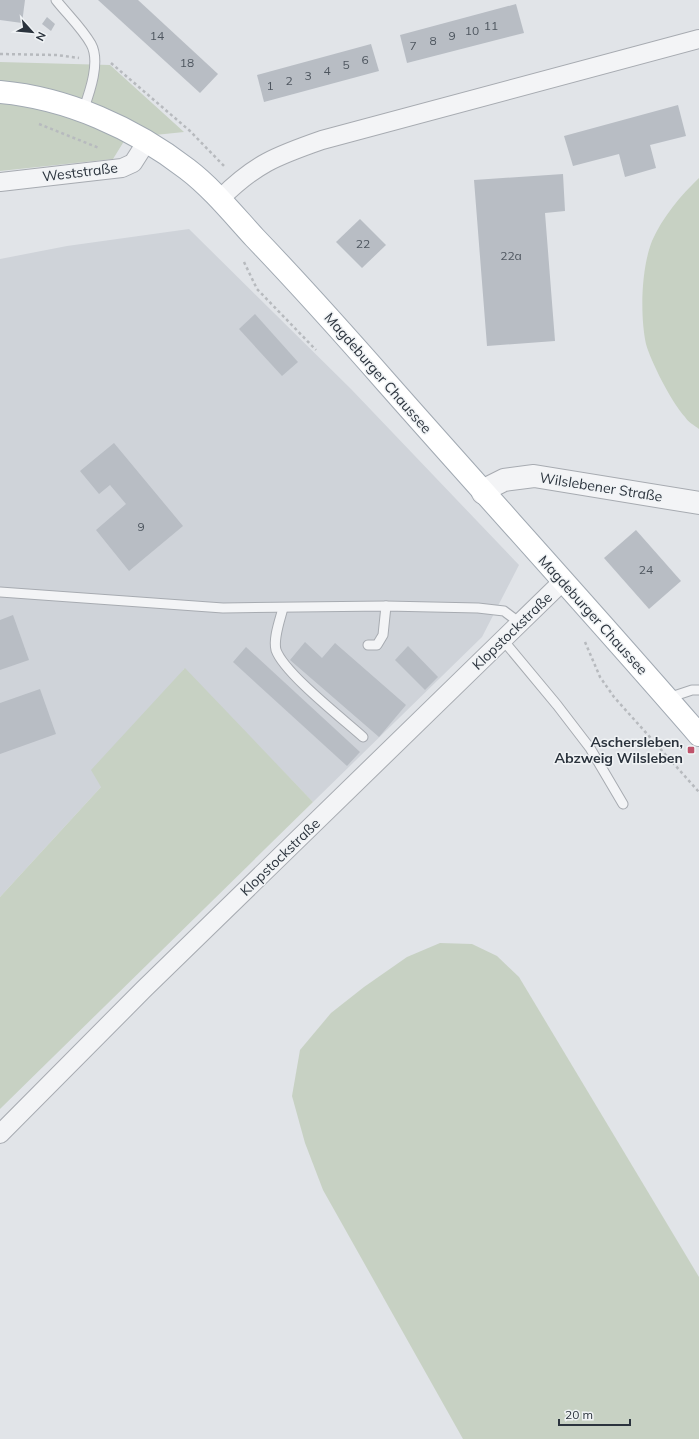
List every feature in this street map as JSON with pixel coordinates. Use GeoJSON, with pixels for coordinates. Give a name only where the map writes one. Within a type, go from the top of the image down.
{"type":"FeatureCollection","features":[{"type":"Feature","properties":{"kind":"main road","name":"Magdeburger Chaussee"},"geometry":{"type":"LineString","coordinates":[[0,92],[50,100],[82,111],[147,141],[188,169],[220,199],[328,316],[483,493],[699,735]]}},
{"type":"Feature","properties":{"kind":"street"},"geometry":{"type":"LineString","coordinates":[[220,199],[238,180],[262,163],[322,140],[699,39]]}},
{"type":"Feature","properties":{"kind":"street","name":"Weststraße"},"geometry":{"type":"LineString","coordinates":[[0,182],[122,168],[133,163],[147,141]]}},
{"type":"Feature","properties":{"kind":"street","name":"Wilslebener Straße"},"geometry":{"type":"LineString","coordinates":[[483,493],[492,486],[504,480],[534,476],[699,503]]}},
{"type":"Feature","properties":{"kind":"street","name":"Klopstockstraße"},"geometry":{"type":"LineString","coordinates":[[0,1134],[156,978],[562,582]]}},
{"type":"Feature","properties":{"kind":"lane"},"geometry":{"type":"LineString","coordinates":[[56,0],[92,45],[94,60],[90,89],[82,111]]}},
{"type":"Feature","properties":{"kind":"lane"},"geometry":{"type":"LineString","coordinates":[[0,592],[223,608],[386,606],[478,608],[504,611],[520,623]]}},
{"type":"Feature","properties":{"kind":"lane"},"geometry":{"type":"LineString","coordinates":[[368,645],[377,645],[383,635],[386,606]]}},
{"type":"Feature","properties":{"kind":"lane"},"geometry":{"type":"LineString","coordinates":[[283,608],[277,631],[276,649],[286,667],[363,737]]}},
{"type":"Feature","properties":{"kind":"lane"},"geometry":{"type":"LineString","coordinates":[[503,640],[557,705],[590,748],[623,804]]}},
{"type":"Feature","properties":{"kind":"lane"},"geometry":{"type":"LineString","coordinates":[[667,698],[692,690],[699,690]]}},
{"type":"Feature","properties":{"kind":"path"},"geometry":{"type":"LineString","coordinates":[[0,54],[57,54],[114,63],[190,131],[238,180]]}},
{"type":"Feature","properties":{"kind":"path"},"geometry":{"type":"LineString","coordinates":[[34,122],[133,163]]}},
{"type":"Feature","properties":{"kind":"path"},"geometry":{"type":"LineString","coordinates":[[243,259],[257,289],[316,350]]}},
{"type":"Feature","properties":{"kind":"path"},"geometry":{"type":"LineString","coordinates":[[584,640],[600,677],[614,697],[699,792]]}},
{"type":"Feature","properties":{"kind":"shaded area"},"geometry":{"type":"Polygon","coordinates":[[[189,229],[351,389],[519,565],[482,637],[313,802],[184,669],[101,787],[0,897],[0,259],[67,246],[189,229]]]}},
{"type":"Feature","properties":{"kind":"green space"},"geometry":{"type":"Polygon","coordinates":[[[0,62],[110,65],[184,132],[126,138],[113,159],[0,171],[0,62]]]}},
{"type":"Feature","properties":{"kind":"green space"},"geometry":{"type":"Polygon","coordinates":[[[699,178],[699,429],[680,411],[657,371],[646,344],[642,306],[648,252],[656,232],[672,207],[699,178]]]}},
{"type":"Feature","properties":{"kind":"green space"},"geometry":{"type":"Polygon","coordinates":[[[185,668],[313,802],[0,1109],[0,897],[101,787],[91,770],[185,668]]]}},
{"type":"Feature","properties":{"kind":"green space"},"geometry":{"type":"Polygon","coordinates":[[[440,943],[472,944],[497,956],[519,977],[699,1277],[699,1439],[463,1439],[323,1190],[305,1143],[292,1096],[300,1050],[331,1013],[364,987],[407,957],[440,943]]]}},
{"type":"Feature","properties":{"kind":"building"},"geometry":{"type":"Polygon","coordinates":[[[0,0],[25,0],[22,23],[0,20],[0,0]]]}},
{"type":"Feature","properties":{"kind":"building"},"geometry":{"type":"Polygon","coordinates":[[[98,0],[138,0],[218,74],[200,93],[98,0]]]}},
{"type":"Feature","properties":{"kind":"building"},"geometry":{"type":"Polygon","coordinates":[[[516,4],[524,33],[407,63],[400,35],[516,4]]]}},
{"type":"Feature","properties":{"kind":"building"},"geometry":{"type":"Polygon","coordinates":[[[47,17],[55,24],[51,31],[42,24],[47,17]]]}},
{"type":"Feature","properties":{"kind":"building"},"geometry":{"type":"Polygon","coordinates":[[[371,44],[379,71],[264,102],[257,75],[371,44]]]}},
{"type":"Feature","properties":{"kind":"building"},"geometry":{"type":"Polygon","coordinates":[[[678,105],[686,136],[650,145],[656,168],[625,177],[619,154],[573,166],[564,136],[678,105]]]}},
{"type":"Feature","properties":{"kind":"building"},"geometry":{"type":"Polygon","coordinates":[[[563,174],[565,211],[545,213],[555,341],[487,346],[474,180],[563,174]]]}},
{"type":"Feature","properties":{"kind":"building"},"geometry":{"type":"Polygon","coordinates":[[[360,219],[386,245],[362,268],[336,242],[360,219]]]}},
{"type":"Feature","properties":{"kind":"building"},"geometry":{"type":"Polygon","coordinates":[[[255,314],[298,362],[282,376],[239,329],[255,314]]]}},
{"type":"Feature","properties":{"kind":"building"},"geometry":{"type":"Polygon","coordinates":[[[114,443],[183,526],[129,571],[96,530],[126,504],[110,485],[99,494],[80,471],[114,443]]]}},
{"type":"Feature","properties":{"kind":"building"},"geometry":{"type":"Polygon","coordinates":[[[636,530],[681,581],[649,609],[604,558],[636,530]]]}},
{"type":"Feature","properties":{"kind":"building"},"geometry":{"type":"Polygon","coordinates":[[[13,615],[29,660],[0,670],[0,620],[13,615]]]}},
{"type":"Feature","properties":{"kind":"building"},"geometry":{"type":"Polygon","coordinates":[[[305,642],[322,658],[335,643],[406,705],[379,737],[290,660],[305,642]]]}},
{"type":"Feature","properties":{"kind":"building"},"geometry":{"type":"Polygon","coordinates":[[[408,646],[438,677],[425,690],[395,660],[408,646]]]}},
{"type":"Feature","properties":{"kind":"building"},"geometry":{"type":"Polygon","coordinates":[[[246,647],[360,752],[347,766],[233,662],[246,647]]]}},
{"type":"Feature","properties":{"kind":"building"},"geometry":{"type":"Polygon","coordinates":[[[40,689],[56,734],[0,754],[0,703],[40,689]]]}},
{"type":"Feature","properties":{"kind":"place","name":"Aschersleben, Abzweig Wilsleben"},"geometry":{"type":"Point","coordinates":[691,750]}}]}
